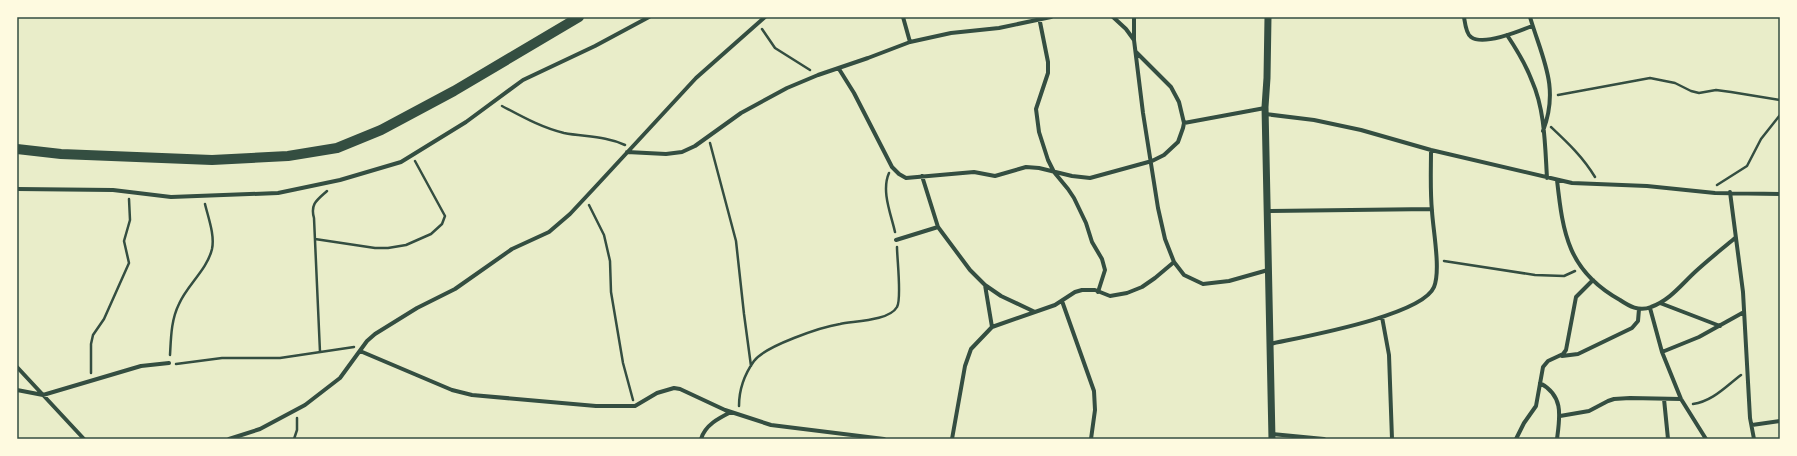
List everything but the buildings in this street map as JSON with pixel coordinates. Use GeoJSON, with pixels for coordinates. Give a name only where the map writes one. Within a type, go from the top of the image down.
{"type":"FeatureCollection","features":[{"type":"Feature","properties":{"kind":"main road"},"geometry":{"type":"LineString","coordinates":[[17,149],[61,154],[212,160],[288,156],[337,148],[381,130],[454,91],[579,17]]}},
{"type":"Feature","properties":{"kind":"street"},"geometry":{"type":"LineString","coordinates":[[17,189],[105,190],[171,197],[278,193],[340,180],[401,162],[466,122],[523,80],[595,46],[649,17]]}},
{"type":"Feature","properties":{"kind":"street"},"geometry":{"type":"LineString","coordinates":[[229,439],[260,429],[298,408],[340,378],[375,334],[417,308],[455,289],[512,249],[549,232],[585,198],[696,78],[765,17]]}},
{"type":"Feature","properties":{"kind":"street"},"geometry":{"type":"LineString","coordinates":[[903,17],[910,42]]}},
{"type":"Feature","properties":{"kind":"street"},"geometry":{"type":"LineString","coordinates":[[627,152],[666,154],[682,152],[709,137],[741,113],[787,88],[818,75],[839,69],[910,42],[951,33],[999,28],[1039,18],[1051,17]]}},
{"type":"Feature","properties":{"kind":"street"},"geometry":{"type":"LineString","coordinates":[[1114,17],[1134,40]]}},
{"type":"Feature","properties":{"kind":"street"},"geometry":{"type":"LineString","coordinates":[[1134,17],[1134,40],[1143,113],[1165,239],[1174,262],[1184,274],[1203,284],[1230,281],[1268,270]]}},
{"type":"Feature","properties":{"kind":"street"},"geometry":{"type":"LineString","coordinates":[[1268,17],[1268,78],[1265,111],[1272,436],[1324,439]]}},
{"type":"Feature","properties":{"kind":"street"},"geometry":{"type":"LineString","coordinates":[[1464,17],[1467,32],[1470,37],[1475,39],[1493,39],[1532,26]]}},
{"type":"Feature","properties":{"kind":"street"},"geometry":{"type":"LineString","coordinates":[[1530,17],[1548,71],[1549,96],[1546,123],[1543,131]]}},
{"type":"Feature","properties":{"kind":"street"},"geometry":{"type":"LineString","coordinates":[[1039,18],[1048,62],[1048,73],[1037,103],[1037,116],[1044,146],[1054,172],[1074,198],[1086,223],[1092,242],[1102,259],[1105,270],[1098,292]]}},
{"type":"Feature","properties":{"kind":"street"},"geometry":{"type":"LineString","coordinates":[[1507,35],[1521,57],[1533,82],[1538,99],[1543,131],[1547,178]]}},
{"type":"Feature","properties":{"kind":"street"},"geometry":{"type":"LineString","coordinates":[[839,69],[854,93],[892,167],[906,178],[974,172],[995,176],[1026,167],[1090,178],[1152,161],[1164,155],[1178,142],[1184,122],[1179,102],[1171,87],[1136,52]]}},
{"type":"Feature","properties":{"kind":"street"},"geometry":{"type":"LineString","coordinates":[[1184,122],[1265,111],[1361,130],[1431,150],[1572,183],[1647,186],[1703,192],[1780,194]]}},
{"type":"Feature","properties":{"kind":"street"},"geometry":{"type":"LineString","coordinates":[[1270,344],[1353,326],[1382,317],[1416,302],[1431,291],[1436,279],[1436,259],[1432,210],[1431,150]]}},
{"type":"Feature","properties":{"kind":"street"},"geometry":{"type":"LineString","coordinates":[[922,176],[938,227],[954,250],[985,285],[1001,296],[1035,312]]}},
{"type":"Feature","properties":{"kind":"street"},"geometry":{"type":"LineString","coordinates":[[1557,180],[1561,218],[1571,250],[1581,269],[1616,298],[1639,309],[1650,308],[1673,295],[1695,272],[1735,238]]}},
{"type":"Feature","properties":{"kind":"street"},"geometry":{"type":"LineString","coordinates":[[1730,192],[1744,312],[1747,371],[1754,439]]}},
{"type":"Feature","properties":{"kind":"street"},"geometry":{"type":"LineString","coordinates":[[1267,211],[1432,210]]}},
{"type":"Feature","properties":{"kind":"street"},"geometry":{"type":"LineString","coordinates":[[896,240],[938,227]]}},
{"type":"Feature","properties":{"kind":"street"},"geometry":{"type":"LineString","coordinates":[[952,439],[966,366],[971,349],[992,327],[1062,301],[1075,292],[1082,290],[1089,289],[1110,296],[1127,293],[1142,287],[1174,262]]}},
{"type":"Feature","properties":{"kind":"street"},"geometry":{"type":"LineString","coordinates":[[1560,356],[1566,350],[1576,297],[1593,280]]}},
{"type":"Feature","properties":{"kind":"street"},"geometry":{"type":"LineString","coordinates":[[985,285],[992,327]]}},
{"type":"Feature","properties":{"kind":"street"},"geometry":{"type":"LineString","coordinates":[[1062,301],[1094,391],[1095,410],[1091,439]]}},
{"type":"Feature","properties":{"kind":"street"},"geometry":{"type":"LineString","coordinates":[[1660,303],[1720,326]]}},
{"type":"Feature","properties":{"kind":"street"},"geometry":{"type":"LineString","coordinates":[[1650,308],[1662,352],[1681,399],[1706,439]]}},
{"type":"Feature","properties":{"kind":"street"},"geometry":{"type":"LineString","coordinates":[[1516,439],[1524,423],[1536,406],[1543,367],[1548,361],[1560,356],[1578,354],[1596,344],[1623,334],[1636,325],[1639,309]]}},
{"type":"Feature","properties":{"kind":"street"},"geometry":{"type":"LineString","coordinates":[[1662,352],[1699,337],[1744,312]]}},
{"type":"Feature","properties":{"kind":"street"},"geometry":{"type":"LineString","coordinates":[[1382,317],[1389,355],[1392,439]]}},
{"type":"Feature","properties":{"kind":"street"},"geometry":{"type":"LineString","coordinates":[[360,351],[452,390],[472,395],[596,406],[634,406],[657,393],[674,388],[680,389],[731,412],[754,420],[771,424],[884,439]]}},
{"type":"Feature","properties":{"kind":"street"},"geometry":{"type":"LineString","coordinates":[[17,390],[43,395],[141,366],[169,364]]}},
{"type":"Feature","properties":{"kind":"street"},"geometry":{"type":"LineString","coordinates":[[17,367],[84,439]]}},
{"type":"Feature","properties":{"kind":"street"},"geometry":{"type":"LineString","coordinates":[[1540,383],[1550,390],[1555,397],[1560,416],[1557,439]]}},
{"type":"Feature","properties":{"kind":"street"},"geometry":{"type":"LineString","coordinates":[[1560,416],[1589,410],[1614,399],[1681,399]]}},
{"type":"Feature","properties":{"kind":"street"},"geometry":{"type":"LineString","coordinates":[[1664,399],[1668,439]]}},
{"type":"Feature","properties":{"kind":"street"},"geometry":{"type":"LineString","coordinates":[[701,439],[703,433],[709,426],[731,412]]}},
{"type":"Feature","properties":{"kind":"street"},"geometry":{"type":"LineString","coordinates":[[1752,425],[1780,421]]}},
{"type":"Feature","properties":{"kind":"path"},"geometry":{"type":"LineString","coordinates":[[759,23],[767,38],[776,48],[818,75]]}},
{"type":"Feature","properties":{"kind":"path"},"geometry":{"type":"LineString","coordinates":[[1549,96],[1650,78],[1675,83],[1691,91],[1699,93],[1716,90],[1780,100]]}},
{"type":"Feature","properties":{"kind":"path"},"geometry":{"type":"LineString","coordinates":[[494,102],[531,121],[563,133],[609,139],[632,147]]}},
{"type":"Feature","properties":{"kind":"path"},"geometry":{"type":"LineString","coordinates":[[1703,192],[1747,166],[1754,151],[1769,127],[1780,115]]}},
{"type":"Feature","properties":{"kind":"path"},"geometry":{"type":"LineString","coordinates":[[1546,123],[1585,160],[1600,184]]}},
{"type":"Feature","properties":{"kind":"path"},"geometry":{"type":"LineString","coordinates":[[709,137],[736,241],[751,366]]}},
{"type":"Feature","properties":{"kind":"path"},"geometry":{"type":"LineString","coordinates":[[314,239],[388,248],[406,245],[431,234],[442,224],[445,216],[412,155]]}},
{"type":"Feature","properties":{"kind":"path"},"geometry":{"type":"LineString","coordinates":[[739,414],[739,391],[751,366],[760,355],[802,335],[839,324],[869,320],[891,313],[895,310],[900,301],[896,240],[886,190],[887,177],[892,167]]}},
{"type":"Feature","properties":{"kind":"path"},"geometry":{"type":"LineString","coordinates":[[320,352],[312,208],[316,200],[340,180]]}},
{"type":"Feature","properties":{"kind":"path"},"geometry":{"type":"LineString","coordinates":[[91,381],[91,353],[93,335],[104,319],[129,263],[124,241],[130,220],[129,192]]}},
{"type":"Feature","properties":{"kind":"path"},"geometry":{"type":"LineString","coordinates":[[204,196],[212,238],[212,249],[207,260],[179,303],[173,321],[169,364],[182,364],[222,358],[280,358],[364,346]]}},
{"type":"Feature","properties":{"kind":"path"},"geometry":{"type":"LineString","coordinates":[[585,198],[604,235],[610,261],[611,292],[623,363],[634,406]]}},
{"type":"Feature","properties":{"kind":"path"},"geometry":{"type":"LineString","coordinates":[[1436,259],[1535,275],[1564,276],[1581,269]]}},
{"type":"Feature","properties":{"kind":"path"},"geometry":{"type":"LineString","coordinates":[[1684,405],[1700,403],[1715,397],[1747,371]]}},
{"type":"Feature","properties":{"kind":"path"},"geometry":{"type":"LineString","coordinates":[[294,439],[297,430],[298,408]]}}]}
